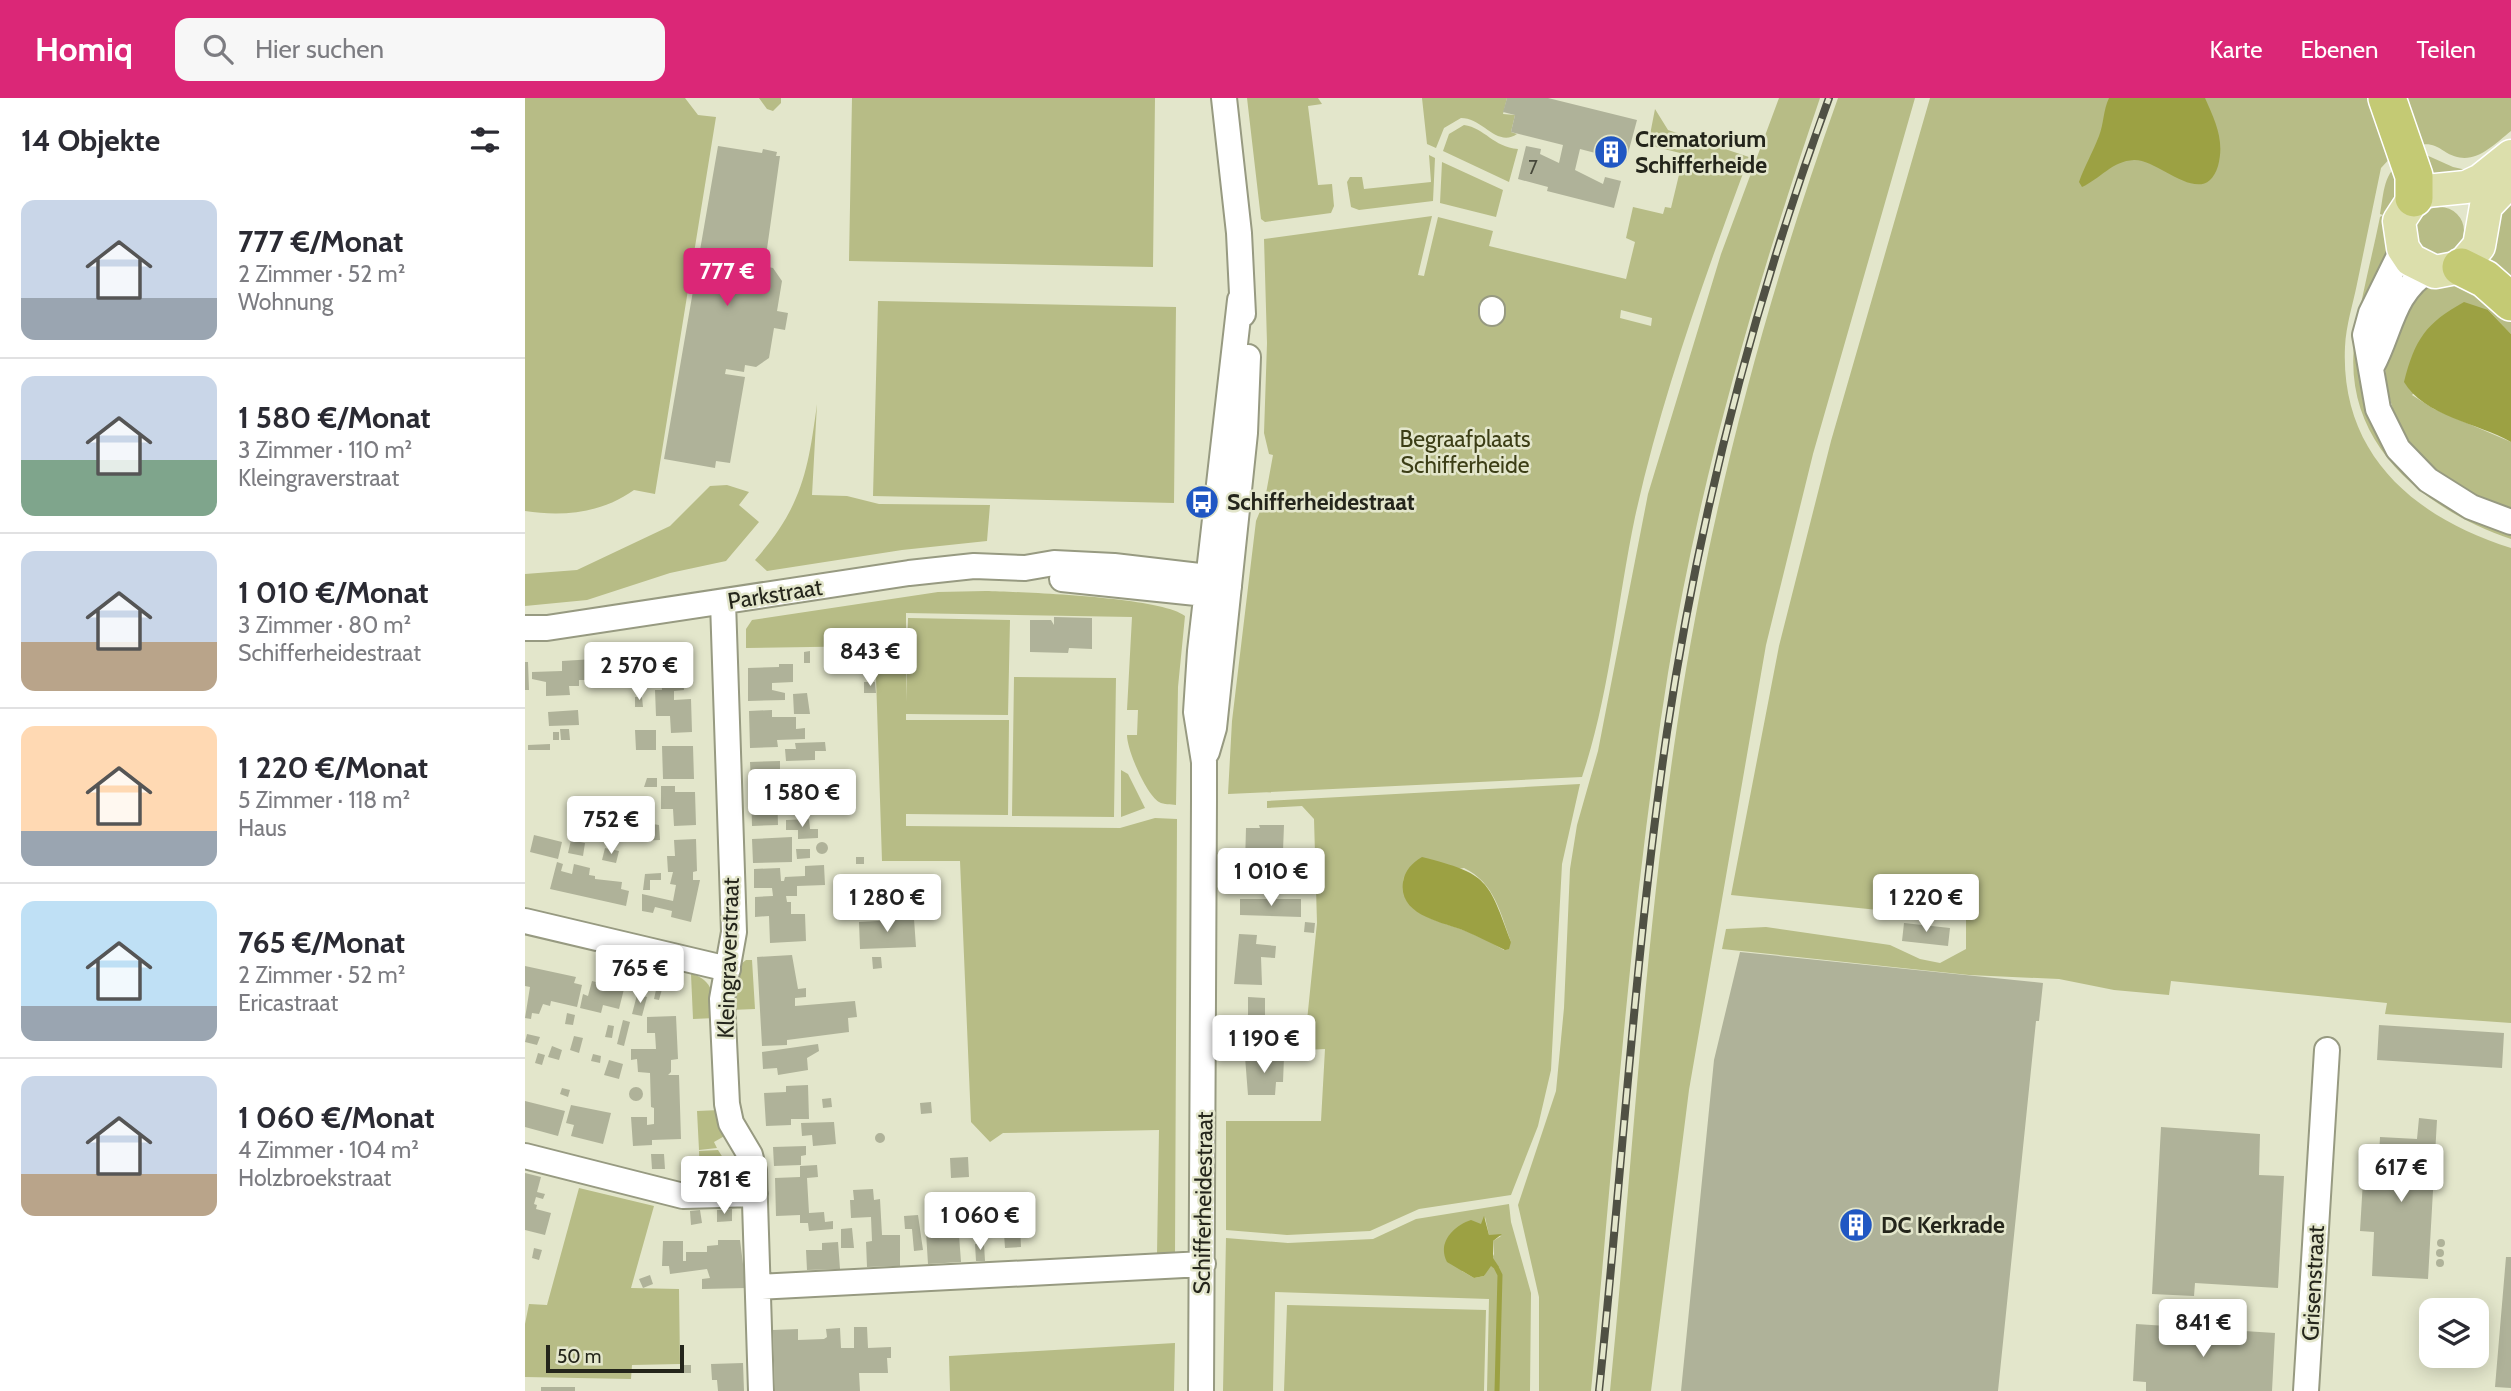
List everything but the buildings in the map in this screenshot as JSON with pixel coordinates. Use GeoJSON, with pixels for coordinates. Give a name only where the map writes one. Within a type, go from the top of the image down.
{"type":"FeatureCollection","features":[{"type":"Feature","properties":{"kind":"highway"},"geometry":{"type":"LineString","coordinates":[[2387,98],[2414,176],[2414,198]]}},
{"type":"Feature","properties":{"kind":"highway"},"geometry":{"type":"LineString","coordinates":[[2445,268],[2485,279],[2511,302]]}},
{"type":"Feature","properties":{"kind":"main road"},"geometry":{"type":"LineString","coordinates":[[2511,156],[2481,180],[2466,187],[2426,191],[2414,198],[2399,221],[2403,248],[2410,260],[2445,268],[2479,246],[2486,206],[2511,180]]}},
{"type":"Feature","properties":{"kind":"street","name":"Schifferheidestraat"},"geometry":{"type":"LineString","coordinates":[[1201,1391],[1204,762],[1196,712],[1214,586],[1246,408],[1248,346],[1240,300],[1239,233],[1224,98]]}},
{"type":"Feature","properties":{"kind":"street"},"geometry":{"type":"LineString","coordinates":[[2403,248],[2367,324],[2365,348],[2372,366],[2378,409],[2388,432],[2414,468],[2447,494],[2471,508],[2511,522]]}},
{"type":"Feature","properties":{"kind":"street"},"geometry":{"type":"LineString","coordinates":[[2372,366],[2381,350],[2386,327],[2396,303],[2406,289],[2445,268]]}},
{"type":"Feature","properties":{"kind":"street","name":"Parkstraat"},"geometry":{"type":"LineString","coordinates":[[525,628],[547,628],[909,573],[974,566],[1025,568],[1050,577],[1214,586]]}},
{"type":"Feature","properties":{"kind":"street","name":"Kleingraverstraat"},"geometry":{"type":"LineString","coordinates":[[723,602],[734,932],[722,999],[727,1104],[731,1123],[750,1154],[755,1194],[761,1391]]}},
{"type":"Feature","properties":{"kind":"street"},"geometry":{"type":"LineString","coordinates":[[525,921],[728,969]]}},
{"type":"Feature","properties":{"kind":"street","name":"Grisenstraat"},"geometry":{"type":"LineString","coordinates":[[2307,1391],[2327,1049]]}},
{"type":"Feature","properties":{"kind":"street"},"geometry":{"type":"LineString","coordinates":[[525,1156],[683,1196],[755,1194]]}},
{"type":"Feature","properties":{"kind":"street"},"geometry":{"type":"LineString","coordinates":[[758,1287],[1203,1264]]}},
{"type":"Feature","properties":{"kind":"green space"},"geometry":{"type":"Polygon","coordinates":[[[525,98],[685,98],[698,115],[716,117],[655,494],[634,490],[609,504],[568,513],[525,511],[525,98]]]}},
{"type":"Feature","properties":{"kind":"green space"},"geometry":{"type":"Polygon","coordinates":[[[759,98],[781,98],[781,103],[773,111],[767,109],[759,98]]]}},
{"type":"Feature","properties":{"kind":"green space"},"geometry":{"type":"Polygon","coordinates":[[[852,98],[1155,98],[1153,267],[849,261],[852,98]]]}},
{"type":"Feature","properties":{"kind":"green space"},"geometry":{"type":"Polygon","coordinates":[[[1247,98],[1318,98],[1322,104],[1308,106],[1318,185],[1332,184],[1334,206],[1331,213],[1265,222],[1261,219],[1247,98]]]}},
{"type":"Feature","properties":{"kind":"green space"},"geometry":{"type":"Polygon","coordinates":[[[1422,98],[1507,98],[1503,114],[1515,115],[1511,132],[1517,134],[1510,137],[1496,135],[1476,122],[1461,118],[1444,128],[1436,148],[1427,144],[1422,98]]]}},
{"type":"Feature","properties":{"kind":"green space"},"geometry":{"type":"Polygon","coordinates":[[[1779,98],[1820,98],[1732,382],[1696,527],[1668,673],[1633,942],[1591,1391],[1539,1391],[1539,1297],[1518,1205],[1556,1091],[1564,1008],[1570,869],[1577,825],[1598,751],[1648,494],[1721,254],[1779,98]]]}},
{"type":"Feature","properties":{"kind":"green space"},"geometry":{"type":"Polygon","coordinates":[[[1838,98],[1915,98],[1813,454],[1766,645],[1689,1090],[1651,1391],[1610,1391],[1656,892],[1690,646],[1723,487],[1763,329],[1811,174],[1838,98]]]}},
{"type":"Feature","properties":{"kind":"green space"},"geometry":{"type":"Polygon","coordinates":[[[1930,98],[2379,98],[2393,155],[2381,168],[2348,323],[2345,347],[2347,385],[2355,420],[2370,450],[2390,477],[2415,500],[2444,519],[2511,548],[2511,1023],[2385,1014],[2387,1003],[2171,981],[2169,995],[2114,990],[2059,979],[1969,975],[1722,949],[1726,929],[1766,927],[1890,945],[1920,959],[1940,963],[1966,949],[1966,919],[1731,895],[1779,646],[1831,441],[1930,98]]]}},
{"type":"Feature","properties":{"kind":"green space"},"geometry":{"type":"Polygon","coordinates":[[[2394,98],[2511,98],[2511,131],[2480,154],[2463,158],[2454,156],[2432,145],[2418,145],[2394,98]]]}},
{"type":"Feature","properties":{"kind":"green space","name":"Begraafplaats Schifferheide"},"geometry":{"type":"Polygon","coordinates":[[[1655,109],[1668,130],[1749,157],[1701,290],[1658,425],[1635,517],[1600,713],[1582,777],[1228,794],[1232,721],[1256,521],[1265,499],[1273,455],[1269,454],[1264,433],[1267,343],[1264,239],[1432,216],[1418,275],[1424,276],[1438,217],[1493,231],[1489,246],[1626,279],[1635,242],[1626,238],[1633,207],[1663,214],[1665,207],[1671,208],[1684,154],[1648,145],[1655,109]],[[1621,310],[1620,318],[1651,326],[1652,318],[1621,310]]]}},
{"type":"Feature","properties":{"kind":"green space"},"geometry":{"type":"Polygon","coordinates":[[[1464,125],[1502,145],[1518,149],[1509,182],[1443,151],[1449,134],[1464,125]]]}},
{"type":"Feature","properties":{"kind":"green space"},"geometry":{"type":"Polygon","coordinates":[[[2424,154],[2453,167],[2480,173],[2425,182],[2424,154]]]}},
{"type":"Feature","properties":{"kind":"green space"},"geometry":{"type":"Polygon","coordinates":[[[1429,155],[1435,158],[1433,201],[1359,210],[1351,207],[1347,182],[1350,177],[1362,177],[1364,189],[1431,182],[1429,155]]]}},
{"type":"Feature","properties":{"kind":"green space"},"geometry":{"type":"Polygon","coordinates":[[[1442,162],[1503,190],[1496,217],[1440,203],[1442,162]]]}},
{"type":"Feature","properties":{"kind":"green space"},"geometry":{"type":"Polygon","coordinates":[[[2404,162],[2392,245],[2358,360],[2363,402],[2386,451],[2417,486],[2469,519],[2511,535],[2511,539],[2447,510],[2419,490],[2394,466],[2375,439],[2361,409],[2354,375],[2357,323],[2380,217],[2383,215],[2380,214],[2388,177],[2404,162]]]}},
{"type":"Feature","properties":{"kind":"green space"},"geometry":{"type":"Polygon","coordinates":[[[2511,188],[2511,294],[2484,258],[2493,216],[2511,188]]]}},
{"type":"Feature","properties":{"kind":"green space"},"geometry":{"type":"Polygon","coordinates":[[[2440,207],[2457,214],[2464,231],[2457,248],[2440,255],[2423,248],[2416,231],[2423,214],[2440,207]]]}},
{"type":"Feature","properties":{"kind":"green space"},"geometry":{"type":"Polygon","coordinates":[[[2456,279],[2511,311],[2511,334],[2488,310],[2412,395],[2434,409],[2511,442],[2511,510],[2459,487],[2429,465],[2405,433],[2389,396],[2386,357],[2390,338],[2397,324],[2426,284],[2456,279]]]}},
{"type":"Feature","properties":{"kind":"green space"},"geometry":{"type":"Polygon","coordinates":[[[878,301],[1176,307],[1174,503],[873,496],[878,301]]]}},
{"type":"Feature","properties":{"kind":"green space"},"geometry":{"type":"Polygon","coordinates":[[[817,404],[812,495],[847,496],[879,504],[990,505],[987,541],[902,550],[767,571],[755,560],[771,541],[793,505],[806,469],[817,404]]]}},
{"type":"Feature","properties":{"kind":"green space"},"geometry":{"type":"Polygon","coordinates":[[[727,485],[749,492],[739,505],[759,522],[726,561],[670,573],[587,600],[525,606],[525,574],[577,570],[670,526],[710,486],[727,485]]]}},
{"type":"Feature","properties":{"kind":"green space"},"geometry":{"type":"Polygon","coordinates":[[[986,591],[1121,600],[1149,604],[1185,616],[1178,687],[1176,805],[1161,803],[1154,797],[1138,771],[1130,751],[1127,735],[1137,735],[1138,710],[1127,710],[1132,617],[906,613],[906,702],[908,618],[1010,620],[1008,715],[906,714],[906,720],[1009,720],[1008,815],[906,814],[906,826],[1120,828],[1155,818],[1177,819],[1175,1254],[1157,1255],[1159,1130],[1003,1133],[990,1142],[971,1122],[960,861],[882,861],[875,646],[746,648],[746,629],[752,620],[938,592],[986,591]]]}},
{"type":"Feature","properties":{"kind":"green space"},"geometry":{"type":"Polygon","coordinates":[[[1014,677],[1116,678],[1114,817],[1012,816],[1014,677]]]}},
{"type":"Feature","properties":{"kind":"green space"},"geometry":{"type":"Polygon","coordinates":[[[1121,770],[1128,774],[1145,808],[1121,817],[1121,770]]]}},
{"type":"Feature","properties":{"kind":"green space"},"geometry":{"type":"Polygon","coordinates":[[[1580,784],[1562,864],[1551,1070],[1538,1126],[1511,1195],[1419,1209],[1370,1231],[1287,1235],[1226,1230],[1226,1121],[1321,1121],[1325,1049],[1304,1050],[1317,923],[1314,819],[1302,806],[1267,808],[1267,801],[1580,784]],[[1464,868],[1404,877],[1406,898],[1412,906],[1428,917],[1504,950],[1511,942],[1499,910],[1490,890],[1464,868]]]}},
{"type":"Feature","properties":{"kind":"green space"},"geometry":{"type":"Polygon","coordinates":[[[746,960],[752,960],[755,1009],[731,1010],[735,969],[746,960]]]}},
{"type":"Feature","properties":{"kind":"green space"},"geometry":{"type":"Polygon","coordinates":[[[691,974],[704,980],[711,990],[715,1018],[693,1019],[691,974]]]}},
{"type":"Feature","properties":{"kind":"green space"},"geometry":{"type":"Polygon","coordinates":[[[720,1110],[728,1134],[714,1142],[717,1148],[699,1150],[697,1111],[720,1110]]]}},
{"type":"Feature","properties":{"kind":"green space"},"geometry":{"type":"Polygon","coordinates":[[[718,1150],[727,1164],[741,1156],[745,1168],[739,1169],[738,1176],[732,1181],[700,1182],[699,1151],[718,1150]]]}},
{"type":"Feature","properties":{"kind":"green space"},"geometry":{"type":"Polygon","coordinates":[[[579,1188],[654,1206],[631,1288],[679,1289],[680,1364],[632,1365],[631,1379],[525,1377],[525,1324],[529,1304],[547,1305],[579,1188]]]}},
{"type":"Feature","properties":{"kind":"green space"},"geometry":{"type":"Polygon","coordinates":[[[1509,1204],[1511,1222],[1531,1293],[1530,1391],[1487,1391],[1489,1299],[1275,1292],[1273,1391],[1223,1391],[1226,1238],[1288,1243],[1373,1239],[1416,1219],[1509,1204]],[[1485,1217],[1462,1271],[1474,1278],[1484,1276],[1494,1254],[1493,1241],[1501,1236],[1489,1235],[1485,1217]]]}},
{"type":"Feature","properties":{"kind":"green space"},"geometry":{"type":"Polygon","coordinates":[[[1287,1305],[1486,1310],[1484,1391],[1284,1391],[1287,1305]]]}},
{"type":"Feature","properties":{"kind":"green space"},"geometry":{"type":"Polygon","coordinates":[[[1175,1343],[1174,1391],[950,1391],[949,1356],[1175,1343]]]}},
{"type":"Feature","properties":{"kind":"shaded area"},"geometry":{"type":"Polygon","coordinates":[[[2109,98],[2205,98],[2218,131],[2220,148],[2218,166],[2211,179],[2203,184],[2192,184],[2145,162],[2134,160],[2113,167],[2082,187],[2079,182],[2099,136],[2109,98]]]}},
{"type":"Feature","properties":{"kind":"shaded area"},"geometry":{"type":"Polygon","coordinates":[[[2464,302],[2488,310],[2511,334],[2511,442],[2438,411],[2413,394],[2404,382],[2413,354],[2424,334],[2440,317],[2464,302]]]}},
{"type":"Feature","properties":{"kind":"shaded area"},"geometry":{"type":"Polygon","coordinates":[[[1422,857],[1461,869],[1483,883],[1497,905],[1511,942],[1509,949],[1505,950],[1465,931],[1434,921],[1407,903],[1403,893],[1405,874],[1409,867],[1422,857]]]}},
{"type":"Feature","properties":{"kind":"shaded area"},"geometry":{"type":"Polygon","coordinates":[[[1484,1216],[1489,1235],[1502,1234],[1493,1241],[1493,1258],[1499,1267],[1496,1270],[1491,1266],[1484,1276],[1474,1278],[1447,1262],[1444,1248],[1445,1242],[1458,1226],[1471,1220],[1481,1224],[1484,1216]]]}},
{"type":"Feature","properties":{"kind":"waterway"},"geometry":{"type":"LineString","coordinates":[[1497,1269],[1500,1275],[1497,1391]]}},
{"type":"Feature","properties":{"kind":"railway"},"geometry":{"type":"LineString","coordinates":[[1599,1391],[1646,897],[1680,651],[1713,491],[1753,332],[1829,98]]}},
{"type":"Feature","properties":{"kind":"place","name":"Crematorium Schifferheide"},"geometry":{"type":"Point","coordinates":[1611,152]}},
{"type":"Feature","properties":{"kind":"place","name":"Schifferheidestraat"},"geometry":{"type":"Point","coordinates":[1202,502]}},
{"type":"Feature","properties":{"kind":"place","name":"DC Kerkrade"},"geometry":{"type":"Point","coordinates":[1856,1225]}}]}
